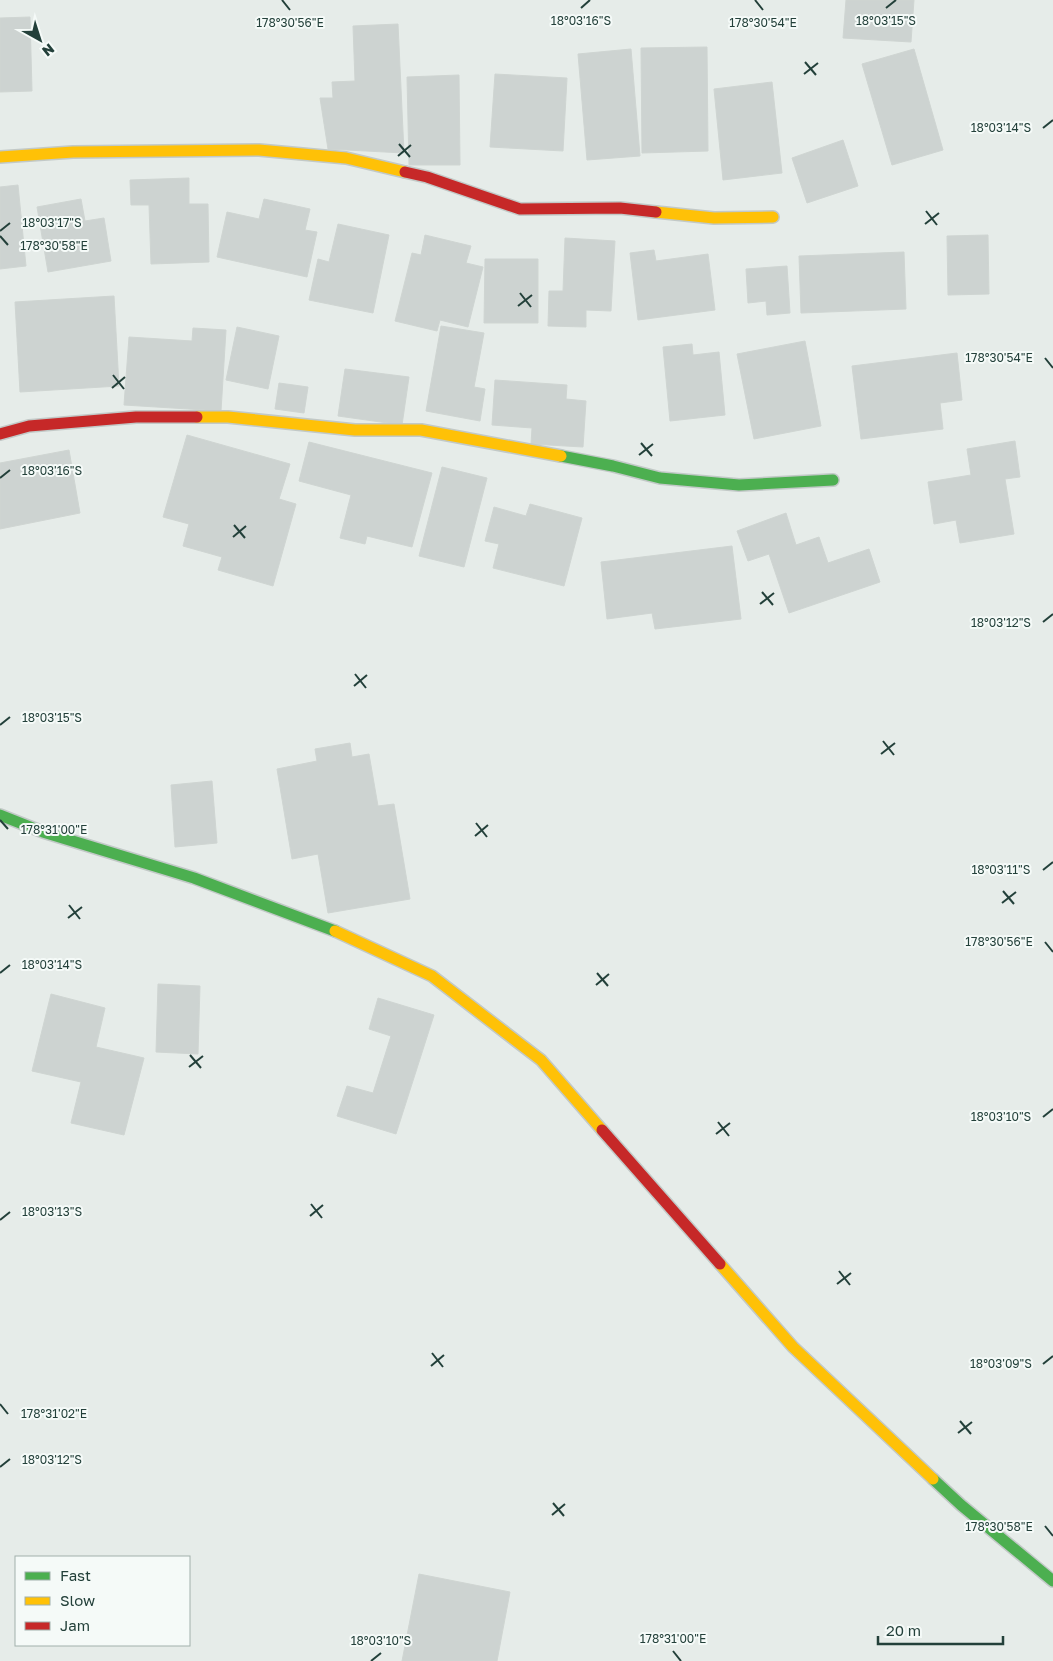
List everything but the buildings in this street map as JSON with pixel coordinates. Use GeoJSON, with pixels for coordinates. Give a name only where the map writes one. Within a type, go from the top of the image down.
{"type":"FeatureCollection","features":[{"type":"Feature","properties":{"kind":"street"},"geometry":{"type":"LineString","coordinates":[[0,157],[73,152],[259,150],[346,158],[427,177],[520,209],[620,208],[714,218],[773,216]]}},
{"type":"Feature","properties":{"kind":"street"},"geometry":{"type":"LineString","coordinates":[[0,434],[29,426],[136,417],[228,417],[355,430],[421,430],[613,466],[660,478],[739,486],[833,480]]}},
{"type":"Feature","properties":{"kind":"street"},"geometry":{"type":"LineString","coordinates":[[0,815],[43,832],[194,878],[335,932],[432,976],[541,1060],[793,1347],[961,1505],[1053,1581]]}},
{"type":"Feature","properties":{"kind":"traffic: fast"},"geometry":{"type":"LineString","coordinates":[[561,456],[613,466],[660,478],[739,485],[833,480]]}},
{"type":"Feature","properties":{"kind":"traffic: fast"},"geometry":{"type":"LineString","coordinates":[[0,815],[43,832],[194,878],[335,931]]}},
{"type":"Feature","properties":{"kind":"traffic: fast"},"geometry":{"type":"LineString","coordinates":[[933,1479],[961,1505],[1053,1581]]}},
{"type":"Feature","properties":{"kind":"traffic: slow"},"geometry":{"type":"LineString","coordinates":[[0,157],[73,152],[259,150],[346,158],[405,172]]}},
{"type":"Feature","properties":{"kind":"traffic: slow"},"geometry":{"type":"LineString","coordinates":[[656,212],[714,218],[773,217]]}},
{"type":"Feature","properties":{"kind":"traffic: slow"},"geometry":{"type":"LineString","coordinates":[[197,417],[228,417],[355,430],[421,430],[561,456]]}},
{"type":"Feature","properties":{"kind":"traffic: slow"},"geometry":{"type":"LineString","coordinates":[[335,931],[432,976],[541,1060],[602,1130]]}},
{"type":"Feature","properties":{"kind":"traffic: slow"},"geometry":{"type":"LineString","coordinates":[[720,1264],[793,1347],[933,1479]]}},
{"type":"Feature","properties":{"kind":"traffic: jam"},"geometry":{"type":"LineString","coordinates":[[405,172],[427,177],[520,209],[620,208],[656,212]]}},
{"type":"Feature","properties":{"kind":"traffic: jam"},"geometry":{"type":"LineString","coordinates":[[0,434],[29,426],[136,417],[197,417]]}},
{"type":"Feature","properties":{"kind":"traffic: jam"},"geometry":{"type":"LineString","coordinates":[[602,1130],[720,1264]]}}]}
